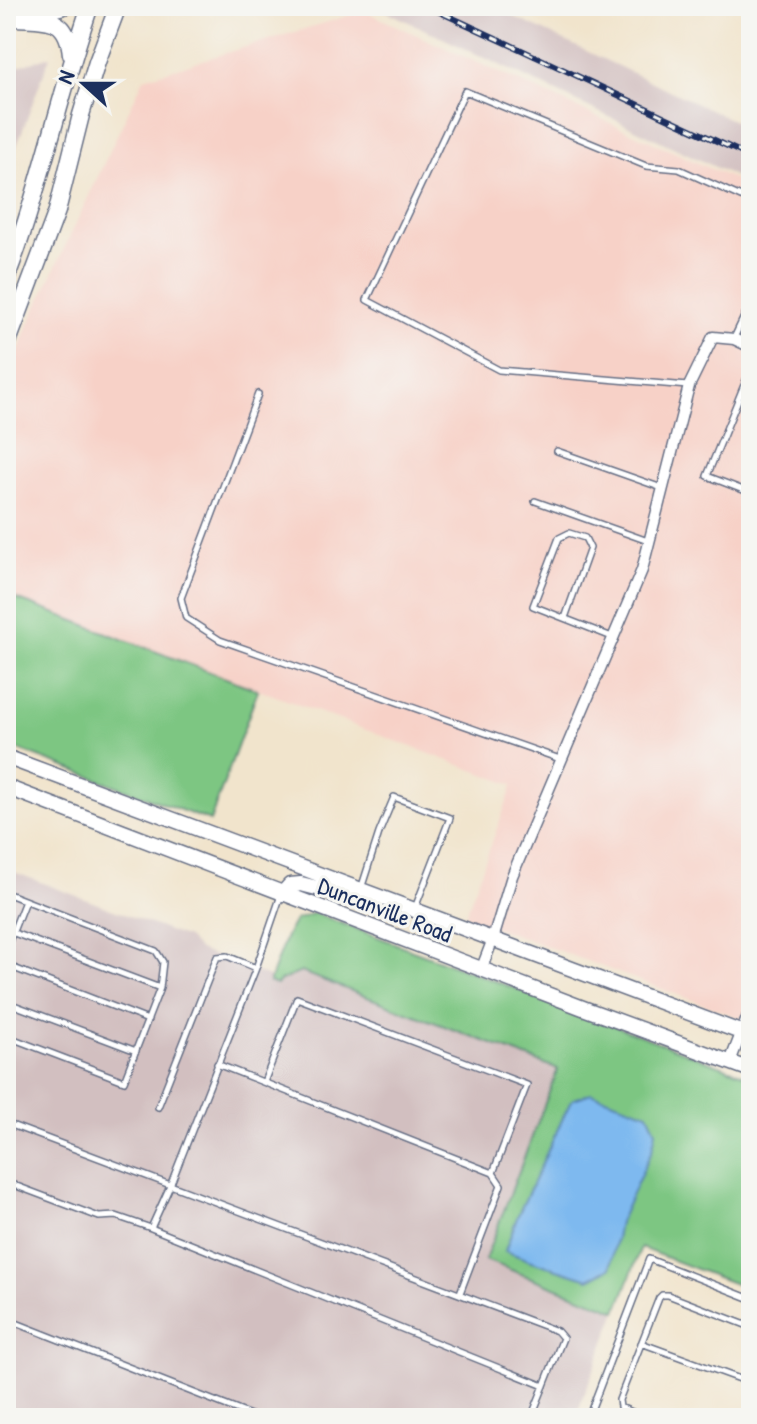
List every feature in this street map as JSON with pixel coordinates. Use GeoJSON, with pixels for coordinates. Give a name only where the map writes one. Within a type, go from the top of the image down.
{"type":"FeatureCollection","features":[{"type":"Feature","properties":{"kind":"main road"},"geometry":{"type":"LineString","coordinates":[[10,20],[64,6]]}},
{"type":"Feature","properties":{"kind":"main road"},"geometry":{"type":"LineString","coordinates":[[6,279],[23,235],[90,6]]}},
{"type":"Feature","properties":{"kind":"main road"},"geometry":{"type":"LineString","coordinates":[[6,347],[57,211],[81,115],[118,6]]}},
{"type":"Feature","properties":{"kind":"main road"},"geometry":{"type":"LineString","coordinates":[[10,20],[48,20],[62,27],[70,37],[72,63]]}},
{"type":"Feature","properties":{"kind":"main road"},"geometry":{"type":"LineString","coordinates":[[6,295],[24,302]]}},
{"type":"Feature","properties":{"kind":"main road","name":"Duncanville Road"},"geometry":{"type":"LineString","coordinates":[[6,757],[747,1034]]}},
{"type":"Feature","properties":{"kind":"main road","name":"Duncanville Road"},"geometry":{"type":"LineString","coordinates":[[6,787],[751,1070]]}},
{"type":"Feature","properties":{"kind":"main road"},"geometry":{"type":"LineString","coordinates":[[282,894],[290,863]]}},
{"type":"Feature","properties":{"kind":"main road"},"geometry":{"type":"LineString","coordinates":[[282,894],[290,885],[301,884],[352,897],[361,890]]}},
{"type":"Feature","properties":{"kind":"street"},"geometry":{"type":"LineString","coordinates":[[481,970],[512,876],[642,570],[689,386],[713,337],[734,339],[751,347]]}},
{"type":"Feature","properties":{"kind":"street"},"geometry":{"type":"LineString","coordinates":[[730,1062],[747,1034],[751,1008]]}},
{"type":"Feature","properties":{"kind":"lane"},"geometry":{"type":"LineString","coordinates":[[689,386],[499,370],[367,300],[465,91],[646,166],[679,169],[741,197]]}},
{"type":"Feature","properties":{"kind":"lane"},"geometry":{"type":"LineString","coordinates":[[734,339],[751,302]]}},
{"type":"Feature","properties":{"kind":"lane"},"geometry":{"type":"LineString","coordinates":[[751,368],[707,476],[751,493]]}},
{"type":"Feature","properties":{"kind":"lane"},"geometry":{"type":"LineString","coordinates":[[258,394],[181,598],[186,618],[220,640],[561,759]]}},
{"type":"Feature","properties":{"kind":"lane"},"geometry":{"type":"LineString","coordinates":[[557,451],[663,488]]}},
{"type":"Feature","properties":{"kind":"lane"},"geometry":{"type":"LineString","coordinates":[[535,501],[649,541]]}},
{"type":"Feature","properties":{"kind":"lane"},"geometry":{"type":"LineString","coordinates":[[565,618],[590,548],[585,538],[569,533],[559,538],[533,606],[613,638]]}},
{"type":"Feature","properties":{"kind":"lane"},"geometry":{"type":"LineString","coordinates":[[361,890],[394,797],[450,818],[415,910]]}},
{"type":"Feature","properties":{"kind":"lane"},"geometry":{"type":"LineString","coordinates":[[6,893],[156,951],[163,962],[160,988],[124,1081],[6,1036]]}},
{"type":"Feature","properties":{"kind":"lane"},"geometry":{"type":"LineString","coordinates":[[151,1228],[256,968],[282,894]]}},
{"type":"Feature","properties":{"kind":"lane"},"geometry":{"type":"LineString","coordinates":[[6,949],[9,931],[25,901]]}},
{"type":"Feature","properties":{"kind":"lane"},"geometry":{"type":"LineString","coordinates":[[751,909],[751,918]]}},
{"type":"Feature","properties":{"kind":"lane"},"geometry":{"type":"LineString","coordinates":[[9,931],[160,988]]}},
{"type":"Feature","properties":{"kind":"lane"},"geometry":{"type":"LineString","coordinates":[[158,1107],[217,957],[227,956],[256,968]]}},
{"type":"Feature","properties":{"kind":"lane"},"geometry":{"type":"LineString","coordinates":[[6,965],[148,1020]]}},
{"type":"Feature","properties":{"kind":"lane"},"geometry":{"type":"LineString","coordinates":[[264,1082],[297,998],[527,1085],[493,1173]]}},
{"type":"Feature","properties":{"kind":"lane"},"geometry":{"type":"LineString","coordinates":[[6,1002],[136,1051]]}},
{"type":"Feature","properties":{"kind":"lane"},"geometry":{"type":"LineString","coordinates":[[217,1064],[493,1173],[501,1185],[460,1293]]}},
{"type":"Feature","properties":{"kind":"lane"},"geometry":{"type":"LineString","coordinates":[[6,1123],[557,1331],[563,1338],[531,1418]]}},
{"type":"Feature","properties":{"kind":"lane"},"geometry":{"type":"LineString","coordinates":[[6,1182],[99,1217],[116,1216],[151,1228],[544,1386]]}},
{"type":"Feature","properties":{"kind":"lane"},"geometry":{"type":"LineString","coordinates":[[588,1418],[649,1259],[751,1299]]}},
{"type":"Feature","properties":{"kind":"lane"},"geometry":{"type":"LineString","coordinates":[[646,1418],[620,1407],[619,1400],[662,1295],[751,1327]]}},
{"type":"Feature","properties":{"kind":"lane"},"geometry":{"type":"LineString","coordinates":[[6,1319],[258,1418]]}},
{"type":"Feature","properties":{"kind":"lane"},"geometry":{"type":"LineString","coordinates":[[641,1343],[751,1383]]}},
{"type":"Feature","properties":{"kind":"shaded area"},"geometry":{"type":"Polygon","coordinates":[[[375,6],[491,6],[751,129],[751,184],[375,6]]]}},
{"type":"Feature","properties":{"kind":"shaded area"},"geometry":{"type":"Polygon","coordinates":[[[364,11],[751,187],[751,999],[743,1019],[465,916],[513,785],[6,595],[6,383],[28,326],[144,78],[364,11]]]}},
{"type":"Feature","properties":{"kind":"shaded area"},"geometry":{"type":"Polygon","coordinates":[[[50,56],[6,175],[6,70],[50,56]]]}},
{"type":"Feature","properties":{"kind":"shaded area"},"geometry":{"type":"Polygon","coordinates":[[[6,869],[187,938],[199,950],[279,981],[300,971],[558,1069],[485,1259],[617,1311],[575,1418],[6,1418],[6,869]]]}},
{"type":"Feature","properties":{"kind":"green space"},"geometry":{"type":"Polygon","coordinates":[[[6,595],[258,690],[210,821],[6,745],[6,595]]]}},
{"type":"Feature","properties":{"kind":"green space"},"geometry":{"type":"Polygon","coordinates":[[[314,913],[751,1077],[751,1290],[641,1248],[617,1311],[485,1260],[558,1069],[301,972],[277,985],[269,982],[295,920],[314,913]]]}},
{"type":"Feature","properties":{"kind":"water"},"geometry":{"type":"Polygon","coordinates":[[[591,1093],[648,1113],[656,1131],[652,1150],[619,1223],[610,1268],[589,1279],[505,1251],[518,1215],[568,1107],[573,1099],[591,1093]]]}},
{"type":"Feature","properties":{"kind":"railway"},"geometry":{"type":"LineString","coordinates":[[427,6],[751,157]]}}]}
